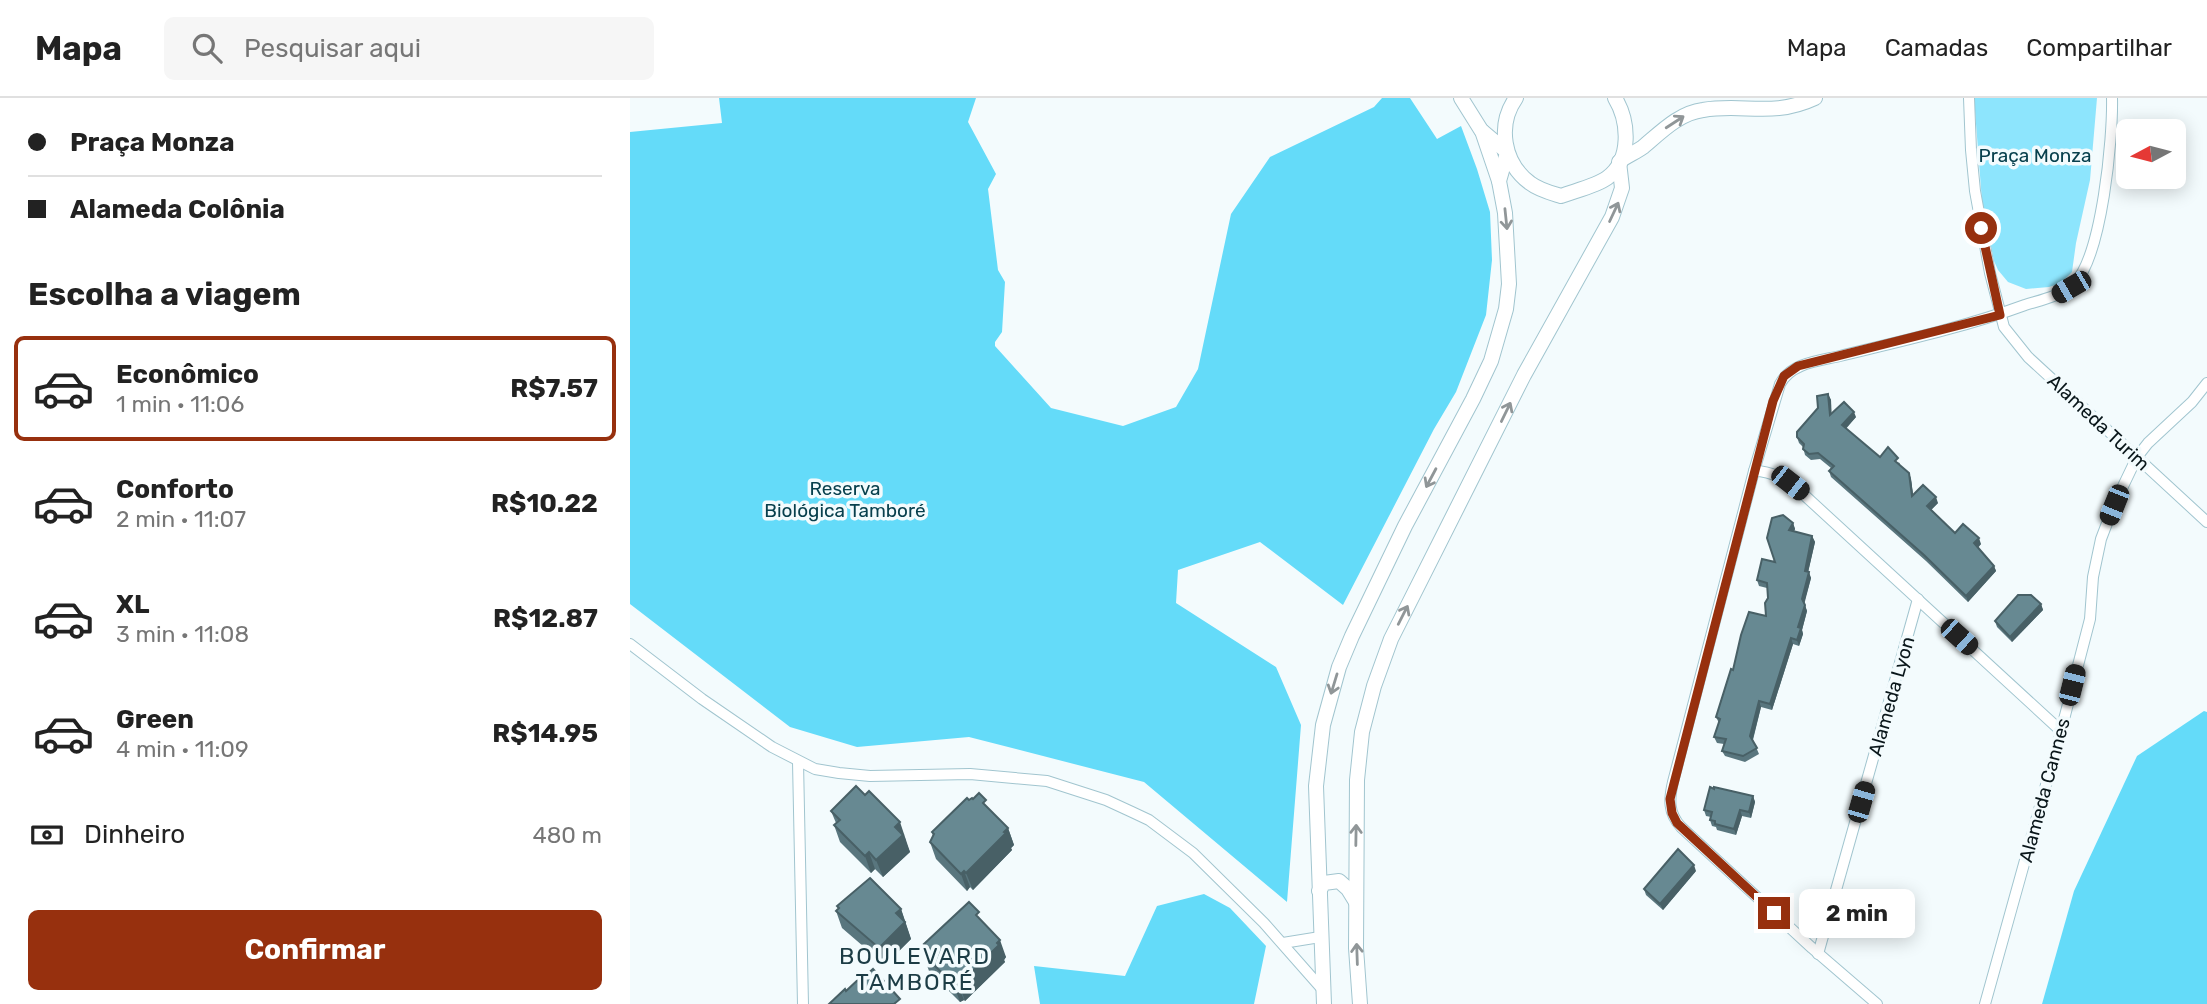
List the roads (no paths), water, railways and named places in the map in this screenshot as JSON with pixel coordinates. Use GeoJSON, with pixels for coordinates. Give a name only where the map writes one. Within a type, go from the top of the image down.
{"type":"FeatureCollection","features":[{"type":"Feature","properties":{"kind":"main road"},"geometry":{"type":"LineString","coordinates":[[1323,997],[1316,786],[1323,725],[1339,667],[1352,636],[1491,361],[1506,309],[1509,253],[1499,181],[1481,130],[1461,98]]}},
{"type":"Feature","properties":{"kind":"main road"},"geometry":{"type":"LineString","coordinates":[[1516,98],[1510,107],[1504,129],[1507,152],[1516,170],[1531,184],[1561,196],[1607,178],[1619,162],[1625,144],[1626,126],[1615,98]]}},
{"type":"Feature","properties":{"kind":"main road"},"geometry":{"type":"LineString","coordinates":[[1619,162],[1683,116],[1701,110],[1772,110],[1815,98]]}},
{"type":"Feature","properties":{"kind":"main road"},"geometry":{"type":"LineString","coordinates":[[1481,130],[1507,152]]}},
{"type":"Feature","properties":{"kind":"main road"},"geometry":{"type":"LineString","coordinates":[[1360,1004],[1356,948],[1358,767],[1367,710],[1382,662],[1391,639],[1524,375],[1612,216],[1641,148]]}},
{"type":"Feature","properties":{"kind":"main road"},"geometry":{"type":"LineString","coordinates":[[1499,181],[1507,152]]}},
{"type":"Feature","properties":{"kind":"main road"},"geometry":{"type":"LineString","coordinates":[[1619,162],[1622,188]]}},
{"type":"Feature","properties":{"kind":"main road"},"geometry":{"type":"LineString","coordinates":[[1319,891],[1324,883],[1339,881],[1357,903]]}},
{"type":"Feature","properties":{"kind":"street"},"geometry":{"type":"LineString","coordinates":[[1969,98],[1977,203],[2000,315]]}},
{"type":"Feature","properties":{"kind":"street"},"geometry":{"type":"LineString","coordinates":[[1877,1004],[1818,954],[1681,827],[1674,818],[1670,804],[1676,771],[1754,471],[1784,376],[1807,363],[2000,315],[2071,287],[2080,277],[2088,258],[2099,217],[2110,151],[2112,98]]}},
{"type":"Feature","properties":{"kind":"street","name":"Alameda Turim"},"geometry":{"type":"LineString","coordinates":[[2000,315],[2004,327],[2028,357],[2207,522]]}},
{"type":"Feature","properties":{"kind":"street","name":"Alameda Cannes"},"geometry":{"type":"LineString","coordinates":[[1985,1004],[2090,618],[2093,577],[2101,540],[2137,457],[2148,443],[2192,402],[2207,383]]}},
{"type":"Feature","properties":{"kind":"street"},"geometry":{"type":"LineString","coordinates":[[1754,471],[1772,473],[1796,488],[2061,731]]}},
{"type":"Feature","properties":{"kind":"street","name":"Alameda Lyon"},"geometry":{"type":"LineString","coordinates":[[1818,954],[1918,600]]}},
{"type":"Feature","properties":{"kind":"street"},"geometry":{"type":"LineString","coordinates":[[630,644],[702,699],[772,747],[815,769],[860,775],[970,774],[1047,781],[1106,800],[1149,820],[1193,853],[1283,943],[1323,997]]}},
{"type":"Feature","properties":{"kind":"street"},"geometry":{"type":"LineString","coordinates":[[798,762],[803,1004]]}},
{"type":"Feature","properties":{"kind":"street"},"geometry":{"type":"LineString","coordinates":[[1283,943],[1320,937]]}},
{"type":"Feature","properties":{"kind":"district","name":"BOULEVARD TAMBORÉ"},"geometry":{"type":"Point","coordinates":[915,969]}},
{"type":"Feature","properties":{"kind":"park label","name":"Praça Monza"},"geometry":{"type":"Point","coordinates":[2035,155]}},
{"type":"Feature","properties":{"kind":"park label","name":"Reserva Biológica Tamboré"},"geometry":{"type":"Point","coordinates":[845,499]}}]}
